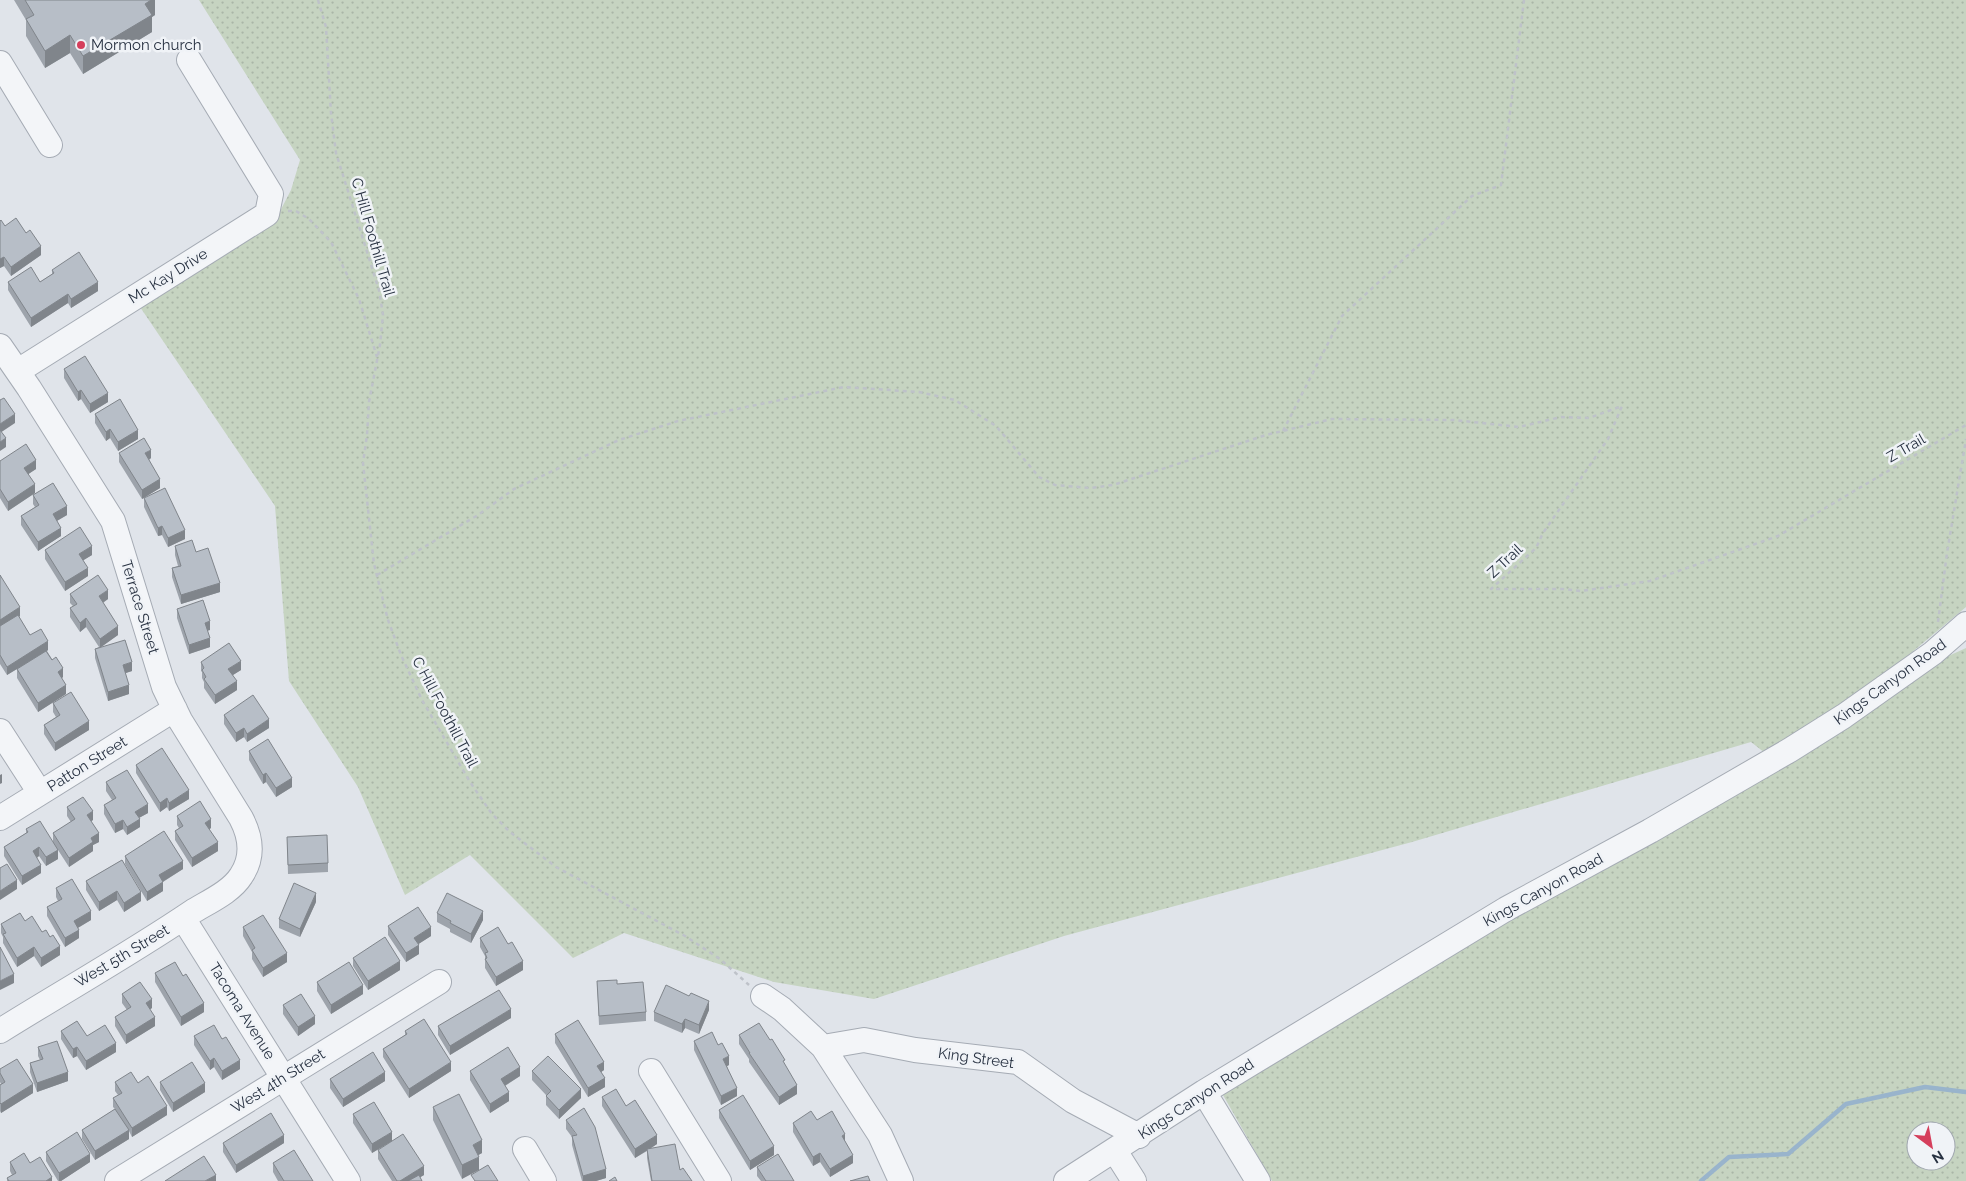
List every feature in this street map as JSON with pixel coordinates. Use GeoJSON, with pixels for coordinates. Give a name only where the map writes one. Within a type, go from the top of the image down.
{"type":"FeatureCollection","features":[{"type":"Feature","properties":{"kind":"street"},"geometry":{"type":"LineString","coordinates":[[189,60],[271,194],[266,214]]}},
{"type":"Feature","properties":{"kind":"street"},"geometry":{"type":"LineString","coordinates":[[0,63],[50,145]]}},
{"type":"Feature","properties":{"kind":"street","name":"Mc Kay Drive"},"geometry":{"type":"LineString","coordinates":[[18,371],[266,214]]}},
{"type":"Feature","properties":{"kind":"street","name":"Terrace Street"},"geometry":{"type":"LineString","coordinates":[[0,346],[18,371],[113,521],[164,687],[180,720],[248,833],[250,848],[247,863],[241,877]]}},
{"type":"Feature","properties":{"kind":"street","name":"Kings Canyon Road"},"geometry":{"type":"LineString","coordinates":[[1066,1181],[1139,1136],[1204,1092],[1506,909],[1650,831],[1790,750],[1844,716],[1933,654],[1965,625]]}},
{"type":"Feature","properties":{"kind":"street","name":"Patton Street"},"geometry":{"type":"LineString","coordinates":[[0,818],[175,709]]}},
{"type":"Feature","properties":{"kind":"street"},"geometry":{"type":"LineString","coordinates":[[0,731],[40,793]]}},
{"type":"Feature","properties":{"kind":"street","name":"West 5th Street"},"geometry":{"type":"LineString","coordinates":[[0,1030],[183,918],[232,886],[241,877]]}},
{"type":"Feature","properties":{"kind":"street","name":"Tacoma Avenue"},"geometry":{"type":"LineString","coordinates":[[183,918],[348,1181]]}},
{"type":"Feature","properties":{"kind":"street","name":"West 4th Street"},"geometry":{"type":"LineString","coordinates":[[120,1180],[439,982]]}},
{"type":"Feature","properties":{"kind":"street"},"geometry":{"type":"LineString","coordinates":[[763,996],[782,1008],[823,1047],[880,1135],[901,1181]]}},
{"type":"Feature","properties":{"kind":"street","name":"King Street"},"geometry":{"type":"LineString","coordinates":[[823,1047],[864,1040],[915,1050],[1018,1062],[1073,1101],[1139,1136]]}},
{"type":"Feature","properties":{"kind":"street"},"geometry":{"type":"LineString","coordinates":[[651,1071],[719,1181]]}},
{"type":"Feature","properties":{"kind":"street"},"geometry":{"type":"LineString","coordinates":[[1204,1092],[1258,1181]]}},
{"type":"Feature","properties":{"kind":"street"},"geometry":{"type":"LineString","coordinates":[[525,1149],[544,1181]]}},
{"type":"Feature","properties":{"kind":"street"},"geometry":{"type":"LineString","coordinates":[[1115,1151],[1134,1181]]}},
{"type":"Feature","properties":{"kind":"path","name":"C Hill Foothill Trail"},"geometry":{"type":"LineString","coordinates":[[318,0],[326,27],[331,113],[336,153],[379,290],[383,315],[378,358],[369,402],[363,463],[368,521],[377,575],[388,620],[401,655],[422,700],[470,782],[492,814],[510,832],[556,867],[685,936],[732,969],[763,996]]}},
{"type":"Feature","properties":{"kind":"path"},"geometry":{"type":"LineString","coordinates":[[377,575],[478,515],[514,489],[619,440],[678,421],[844,387],[919,392],[955,400],[996,426],[1039,477],[1055,485],[1090,488],[1113,485],[1284,431],[1342,316],[1472,196],[1501,185],[1524,0]]}},
{"type":"Feature","properties":{"kind":"path"},"geometry":{"type":"LineString","coordinates":[[266,214],[296,210],[310,219],[331,242],[359,299],[378,358]]}},
{"type":"Feature","properties":{"kind":"path","name":"Z Trail"},"geometry":{"type":"LineString","coordinates":[[1284,431],[1332,419],[1454,420],[1520,427],[1561,416],[1589,418],[1622,406],[1608,439],[1543,533],[1536,548],[1491,589],[1563,589],[1581,591],[1650,581],[1778,536],[1966,425]]}},
{"type":"Feature","properties":{"kind":"path"},"geometry":{"type":"LineString","coordinates":[[1933,654],[1966,439]]}},
{"type":"Feature","properties":{"kind":"green space"},"geometry":{"type":"Polygon","coordinates":[[[199,0],[1966,0],[1966,607],[1905,658],[1834,710],[1765,753],[1751,742],[1412,842],[1064,936],[874,999],[774,982],[624,933],[573,958],[470,855],[405,895],[358,787],[289,681],[275,506],[140,307],[276,219],[291,190],[300,160],[199,0]]]}},
{"type":"Feature","properties":{"kind":"green space"},"geometry":{"type":"Polygon","coordinates":[[[1966,648],[1966,1181],[1272,1181],[1223,1095],[1385,981],[1896,680],[1966,648]]]}},
{"type":"Feature","properties":{"kind":"building","name":"Mormon church"},"geometry":{"type":"Polygon","coordinates":[[[25,0],[151,0],[145,4],[152,15],[83,56],[70,35],[45,51],[26,19],[34,15],[25,0]]]}},
{"type":"Feature","properties":{"kind":"building"},"geometry":{"type":"Polygon","coordinates":[[[16,218],[26,233],[30,230],[41,246],[11,267],[4,257],[0,259],[0,221],[5,226],[16,218]]]}},
{"type":"Feature","properties":{"kind":"building"},"geometry":{"type":"Polygon","coordinates":[[[79,252],[98,282],[71,299],[68,294],[31,318],[8,282],[31,267],[40,282],[54,273],[52,270],[79,252]]]}},
{"type":"Feature","properties":{"kind":"building"},"geometry":{"type":"Polygon","coordinates":[[[85,356],[108,393],[90,404],[81,390],[78,392],[64,369],[85,356]]]}},
{"type":"Feature","properties":{"kind":"building"},"geometry":{"type":"Polygon","coordinates":[[[4,398],[15,414],[0,424],[0,400],[4,398]]]}},
{"type":"Feature","properties":{"kind":"building"},"geometry":{"type":"Polygon","coordinates":[[[120,399],[138,430],[118,442],[110,429],[106,432],[95,414],[120,399]]]}},
{"type":"Feature","properties":{"kind":"building"},"geometry":{"type":"Polygon","coordinates":[[[0,430],[6,438],[0,442],[0,430]]]}},
{"type":"Feature","properties":{"kind":"building"},"geometry":{"type":"Polygon","coordinates":[[[144,438],[151,450],[145,453],[160,479],[142,490],[119,453],[144,438]]]}},
{"type":"Feature","properties":{"kind":"building"},"geometry":{"type":"Polygon","coordinates":[[[26,444],[36,460],[24,468],[35,484],[8,502],[0,489],[0,461],[26,444]]]}},
{"type":"Feature","properties":{"kind":"building"},"geometry":{"type":"Polygon","coordinates":[[[53,483],[67,506],[53,514],[61,528],[38,542],[21,516],[39,505],[33,495],[53,483]]]}},
{"type":"Feature","properties":{"kind":"building"},"geometry":{"type":"Polygon","coordinates":[[[165,488],[185,530],[168,538],[162,526],[158,528],[144,498],[165,488]]]}},
{"type":"Feature","properties":{"kind":"building"},"geometry":{"type":"Polygon","coordinates":[[[80,527],[92,546],[79,554],[88,568],[65,582],[45,550],[80,527]]]}},
{"type":"Feature","properties":{"kind":"building"},"geometry":{"type":"Polygon","coordinates":[[[192,540],[196,552],[208,548],[220,583],[181,595],[172,568],[181,566],[175,546],[192,540]]]}},
{"type":"Feature","properties":{"kind":"building"},"geometry":{"type":"Polygon","coordinates":[[[0,575],[20,607],[0,620],[0,575]]]}},
{"type":"Feature","properties":{"kind":"building"},"geometry":{"type":"Polygon","coordinates":[[[98,575],[108,590],[99,596],[118,626],[100,639],[86,618],[80,623],[70,608],[77,604],[70,594],[98,575]]]}},
{"type":"Feature","properties":{"kind":"building"},"geometry":{"type":"Polygon","coordinates":[[[203,600],[210,621],[205,623],[210,638],[189,645],[177,609],[203,600]]]}},
{"type":"Feature","properties":{"kind":"building"},"geometry":{"type":"Polygon","coordinates":[[[18,615],[30,635],[41,629],[48,641],[7,667],[0,655],[0,626],[18,615]]]}},
{"type":"Feature","properties":{"kind":"building"},"geometry":{"type":"Polygon","coordinates":[[[125,640],[132,662],[123,665],[129,685],[108,692],[95,649],[125,640]]]}},
{"type":"Feature","properties":{"kind":"building"},"geometry":{"type":"Polygon","coordinates":[[[229,643],[241,661],[228,669],[237,681],[215,695],[204,679],[206,677],[202,670],[204,668],[201,662],[229,643]]]}},
{"type":"Feature","properties":{"kind":"building"},"geometry":{"type":"Polygon","coordinates":[[[46,651],[52,660],[56,657],[63,668],[58,672],[66,685],[38,703],[17,669],[46,651]]]}},
{"type":"Feature","properties":{"kind":"building"},"geometry":{"type":"Polygon","coordinates":[[[71,692],[89,721],[55,743],[44,725],[60,715],[53,703],[71,692]]]}},
{"type":"Feature","properties":{"kind":"building"},"geometry":{"type":"Polygon","coordinates":[[[253,695],[269,719],[247,734],[244,728],[236,733],[224,715],[253,695]]]}},
{"type":"Feature","properties":{"kind":"building"},"geometry":{"type":"Polygon","coordinates":[[[268,739],[292,778],[276,788],[266,773],[263,775],[249,751],[268,739]]]}},
{"type":"Feature","properties":{"kind":"building"},"geometry":{"type":"Polygon","coordinates":[[[162,748],[189,790],[169,803],[167,798],[160,803],[136,765],[162,748]]]}},
{"type":"Feature","properties":{"kind":"building"},"geometry":{"type":"Polygon","coordinates":[[[127,770],[148,804],[135,812],[140,819],[127,827],[123,820],[115,824],[104,805],[116,798],[106,782],[127,770]]]}},
{"type":"Feature","properties":{"kind":"building"},"geometry":{"type":"Polygon","coordinates":[[[83,797],[93,811],[87,815],[99,833],[91,838],[93,842],[69,858],[53,833],[75,819],[67,807],[83,797]]]}},
{"type":"Feature","properties":{"kind":"building"},"geometry":{"type":"Polygon","coordinates":[[[200,801],[211,819],[205,823],[218,842],[192,858],[175,831],[183,826],[177,816],[200,801]]]}},
{"type":"Feature","properties":{"kind":"building"},"geometry":{"type":"Polygon","coordinates":[[[40,821],[58,850],[46,857],[39,847],[33,851],[41,865],[22,876],[4,847],[28,832],[26,829],[40,821]]]}},
{"type":"Feature","properties":{"kind":"building"},"geometry":{"type":"Polygon","coordinates":[[[164,831],[183,861],[159,875],[163,882],[147,892],[125,856],[164,831]]]}},
{"type":"Feature","properties":{"kind":"building"},"geometry":{"type":"Polygon","coordinates":[[[327,835],[328,863],[288,865],[287,837],[327,835]]]}},
{"type":"Feature","properties":{"kind":"building"},"geometry":{"type":"Polygon","coordinates":[[[122,860],[141,892],[124,903],[117,891],[99,902],[86,881],[122,860]]]}},
{"type":"Feature","properties":{"kind":"building"},"geometry":{"type":"Polygon","coordinates":[[[7,864],[17,880],[0,891],[0,868],[7,864]]]}},
{"type":"Feature","properties":{"kind":"building"},"geometry":{"type":"Polygon","coordinates":[[[72,879],[91,911],[74,921],[79,930],[65,938],[47,907],[62,899],[56,888],[72,879]]]}},
{"type":"Feature","properties":{"kind":"building"},"geometry":{"type":"Polygon","coordinates":[[[294,883],[316,893],[300,929],[279,919],[294,883]]]}},
{"type":"Feature","properties":{"kind":"building"},"geometry":{"type":"Polygon","coordinates":[[[447,893],[483,911],[471,934],[450,923],[451,921],[437,913],[447,893]]]}},
{"type":"Feature","properties":{"kind":"building"},"geometry":{"type":"Polygon","coordinates":[[[418,907],[431,927],[414,938],[419,945],[406,953],[388,926],[418,907]]]}},
{"type":"Feature","properties":{"kind":"building"},"geometry":{"type":"Polygon","coordinates":[[[20,913],[25,921],[32,916],[42,932],[46,930],[50,937],[53,935],[60,946],[41,958],[34,947],[17,958],[3,934],[6,933],[1,924],[20,913]]]}},
{"type":"Feature","properties":{"kind":"building"},"geometry":{"type":"Polygon","coordinates":[[[263,915],[287,953],[263,968],[252,950],[255,948],[243,927],[263,915]]]}},
{"type":"Feature","properties":{"kind":"building"},"geometry":{"type":"Polygon","coordinates":[[[498,927],[508,944],[512,942],[523,961],[496,977],[485,959],[487,958],[485,953],[488,952],[480,938],[498,927]]]}},
{"type":"Feature","properties":{"kind":"building"},"geometry":{"type":"Polygon","coordinates":[[[385,937],[400,961],[368,981],[353,958],[385,937]]]}},
{"type":"Feature","properties":{"kind":"building"},"geometry":{"type":"Polygon","coordinates":[[[0,947],[14,974],[0,981],[0,947]]]}},
{"type":"Feature","properties":{"kind":"building"},"geometry":{"type":"Polygon","coordinates":[[[175,962],[183,976],[186,974],[204,1003],[181,1017],[155,973],[175,962]]]}},
{"type":"Feature","properties":{"kind":"building"},"geometry":{"type":"Polygon","coordinates":[[[349,962],[363,985],[331,1005],[317,982],[349,962]]]}},
{"type":"Feature","properties":{"kind":"building"},"geometry":{"type":"Polygon","coordinates":[[[617,980],[617,984],[643,982],[646,1012],[599,1016],[597,981],[617,980]]]}},
{"type":"Feature","properties":{"kind":"building"},"geometry":{"type":"Polygon","coordinates":[[[140,982],[152,999],[146,1003],[155,1017],[126,1035],[115,1017],[131,1007],[122,994],[140,982]]]}},
{"type":"Feature","properties":{"kind":"building"},"geometry":{"type":"Polygon","coordinates":[[[666,985],[689,996],[691,993],[709,1001],[699,1025],[685,1019],[682,1024],[654,1012],[666,985]]]}},
{"type":"Feature","properties":{"kind":"building"},"geometry":{"type":"Polygon","coordinates":[[[499,990],[511,1009],[450,1046],[438,1026],[499,990]]]}},
{"type":"Feature","properties":{"kind":"building"},"geometry":{"type":"Polygon","coordinates":[[[301,994],[315,1016],[298,1027],[283,1005],[301,994]]]}},
{"type":"Feature","properties":{"kind":"building"},"geometry":{"type":"Polygon","coordinates":[[[424,1019],[451,1062],[409,1089],[383,1049],[407,1034],[405,1031],[424,1019]]]}},
{"type":"Feature","properties":{"kind":"building"},"geometry":{"type":"Polygon","coordinates":[[[578,1020],[604,1062],[597,1066],[605,1078],[588,1088],[555,1034],[578,1020]]]}},
{"type":"Feature","properties":{"kind":"building"},"geometry":{"type":"Polygon","coordinates":[[[77,1021],[87,1036],[105,1025],[116,1043],[86,1061],[77,1047],[73,1049],[61,1031],[77,1021]]]}},
{"type":"Feature","properties":{"kind":"building"},"geometry":{"type":"Polygon","coordinates":[[[759,1023],[785,1060],[783,1061],[797,1085],[779,1097],[739,1035],[759,1023]]]}},
{"type":"Feature","properties":{"kind":"building"},"geometry":{"type":"Polygon","coordinates":[[[214,1025],[222,1039],[226,1037],[240,1060],[222,1071],[214,1058],[210,1061],[194,1036],[214,1025]]]}},
{"type":"Feature","properties":{"kind":"building"},"geometry":{"type":"Polygon","coordinates":[[[712,1032],[718,1045],[722,1043],[729,1056],[723,1059],[737,1088],[721,1096],[694,1041],[712,1032]]]}},
{"type":"Feature","properties":{"kind":"building"},"geometry":{"type":"Polygon","coordinates":[[[57,1041],[68,1072],[37,1083],[30,1063],[43,1059],[38,1047],[57,1041]]]}},
{"type":"Feature","properties":{"kind":"building"},"geometry":{"type":"Polygon","coordinates":[[[508,1047],[520,1067],[501,1079],[509,1092],[490,1104],[470,1071],[508,1047]]]}},
{"type":"Feature","properties":{"kind":"building"},"geometry":{"type":"Polygon","coordinates":[[[373,1052],[385,1072],[343,1099],[330,1079],[373,1052]]]}},
{"type":"Feature","properties":{"kind":"building"},"geometry":{"type":"Polygon","coordinates":[[[548,1056],[581,1089],[559,1110],[546,1096],[551,1091],[532,1071],[548,1056]]]}},
{"type":"Feature","properties":{"kind":"building"},"geometry":{"type":"Polygon","coordinates":[[[17,1059],[33,1084],[1,1104],[0,1085],[5,1082],[0,1069],[17,1059]]]}},
{"type":"Feature","properties":{"kind":"building"},"geometry":{"type":"Polygon","coordinates":[[[192,1062],[205,1083],[173,1103],[160,1082],[192,1062]]]}},
{"type":"Feature","properties":{"kind":"building"},"geometry":{"type":"Polygon","coordinates":[[[131,1072],[138,1083],[148,1076],[167,1106],[132,1128],[113,1098],[122,1093],[115,1082],[131,1072]]]}},
{"type":"Feature","properties":{"kind":"building"},"geometry":{"type":"Polygon","coordinates":[[[616,1089],[626,1106],[635,1100],[657,1135],[635,1149],[602,1097],[616,1089]]]}},
{"type":"Feature","properties":{"kind":"building"},"geometry":{"type":"Polygon","coordinates":[[[459,1094],[482,1140],[473,1145],[479,1157],[462,1165],[433,1107],[459,1094]]]}},
{"type":"Feature","properties":{"kind":"building"},"geometry":{"type":"Polygon","coordinates":[[[743,1095],[774,1146],[750,1161],[719,1110],[743,1095]]]}},
{"type":"Feature","properties":{"kind":"building"},"geometry":{"type":"Polygon","coordinates":[[[374,1102],[392,1132],[372,1144],[353,1114],[374,1102]]]}},
{"type":"Feature","properties":{"kind":"building"},"geometry":{"type":"Polygon","coordinates":[[[584,1108],[595,1127],[606,1169],[583,1176],[572,1136],[577,1135],[566,1120],[584,1108]]]}},
{"type":"Feature","properties":{"kind":"building"},"geometry":{"type":"Polygon","coordinates":[[[115,1109],[129,1130],[95,1151],[82,1130],[115,1109]]]}},
{"type":"Feature","properties":{"kind":"building"},"geometry":{"type":"Polygon","coordinates":[[[811,1111],[817,1120],[832,1111],[845,1134],[842,1136],[853,1155],[830,1169],[820,1153],[813,1157],[793,1123],[811,1111]]]}},
{"type":"Feature","properties":{"kind":"building"},"geometry":{"type":"Polygon","coordinates":[[[271,1113],[284,1135],[236,1165],[223,1143],[271,1113]]]}},
{"type":"Feature","properties":{"kind":"building"},"geometry":{"type":"Polygon","coordinates":[[[77,1132],[90,1154],[59,1173],[46,1152],[77,1132]]]}},
{"type":"Feature","properties":{"kind":"building"},"geometry":{"type":"Polygon","coordinates":[[[403,1134],[424,1166],[397,1181],[378,1150],[403,1134]]]}},
{"type":"Feature","properties":{"kind":"building"},"geometry":{"type":"Polygon","coordinates":[[[675,1144],[680,1170],[683,1168],[692,1181],[652,1181],[647,1149],[675,1144]]]}},
{"type":"Feature","properties":{"kind":"building"},"geometry":{"type":"Polygon","coordinates":[[[294,1150],[313,1181],[284,1181],[273,1163],[294,1150]]]}},
{"type":"Feature","properties":{"kind":"building"},"geometry":{"type":"Polygon","coordinates":[[[24,1153],[30,1163],[40,1157],[52,1177],[46,1181],[9,1181],[7,1178],[16,1173],[10,1162],[24,1153]]]}},
{"type":"Feature","properties":{"kind":"building"},"geometry":{"type":"Polygon","coordinates":[[[778,1154],[794,1181],[766,1181],[757,1167],[778,1154]]]}},
{"type":"Feature","properties":{"kind":"building"},"geometry":{"type":"Polygon","coordinates":[[[204,1156],[216,1175],[205,1181],[165,1181],[204,1156]]]}},
{"type":"Feature","properties":{"kind":"building"},"geometry":{"type":"Polygon","coordinates":[[[488,1165],[498,1181],[475,1181],[471,1175],[488,1165]]]}},
{"type":"Feature","properties":{"kind":"building"},"geometry":{"type":"Polygon","coordinates":[[[419,1175],[422,1181],[408,1181],[419,1175]]]}},
{"type":"Feature","properties":{"kind":"building"},"geometry":{"type":"Polygon","coordinates":[[[868,1176],[870,1181],[850,1181],[868,1176]]]}},
{"type":"Feature","properties":{"kind":"building"},"geometry":{"type":"Polygon","coordinates":[[[615,1177],[617,1181],[609,1181],[615,1177]]]}},
{"type":"Feature","properties":{"kind":"waterway"},"geometry":{"type":"LineString","coordinates":[[1701,1181],[1729,1157],[1788,1154],[1846,1104],[1925,1087],[1966,1092]]}},
{"type":"Feature","properties":{"kind":"place","name":"Mormon church"},"geometry":{"type":"Point","coordinates":[81,45]}}]}
